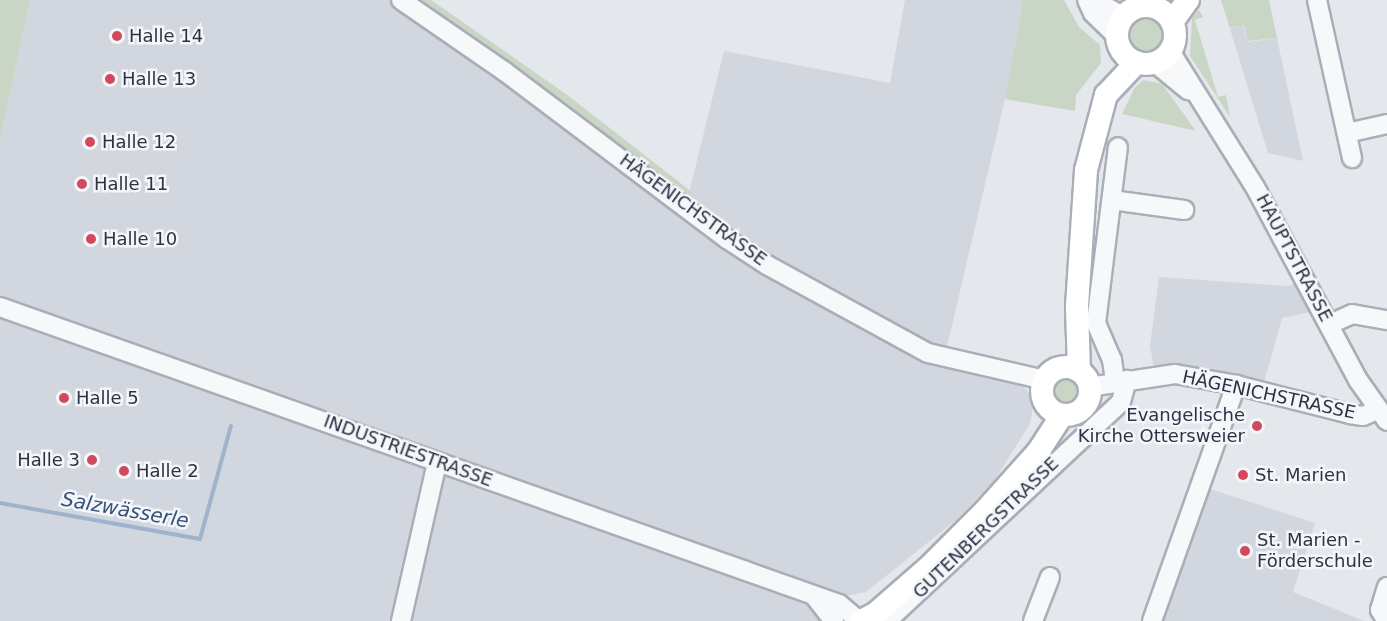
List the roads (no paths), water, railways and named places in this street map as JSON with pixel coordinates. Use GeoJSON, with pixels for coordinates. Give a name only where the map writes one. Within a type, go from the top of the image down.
{"type":"FeatureCollection","features":[{"type":"Feature","properties":{"kind":"main road"},"geometry":{"type":"LineString","coordinates":[[1068,377],[1042,392],[1054,409],[1071,415],[1086,405],[1068,377],[1077,306],[1086,170],[1106,95],[1137,47],[1141,6],[1167,10],[1188,0]]}},
{"type":"Feature","properties":{"kind":"main road"},"geometry":{"type":"LineString","coordinates":[[1137,47],[1175,32],[1167,10]]}},
{"type":"Feature","properties":{"kind":"main road"},"geometry":{"type":"LineString","coordinates":[[860,621],[886,592],[951,542],[1022,468],[1054,409]]}},
{"type":"Feature","properties":{"kind":"street","name":"HÄGENICHSTRASSE"},"geometry":{"type":"LineString","coordinates":[[401,0],[504,71],[727,239],[767,265],[927,353],[1068,377],[1121,381],[1175,374],[1236,385],[1350,414],[1382,416]]}},
{"type":"Feature","properties":{"kind":"street","name":"HAUPTSTRASSE"},"geometry":{"type":"LineString","coordinates":[[1087,0],[1093,14],[1137,47],[1196,97],[1255,187],[1382,416]]}},
{"type":"Feature","properties":{"kind":"street","name":"HAUPTSTRASSE"},"geometry":{"type":"LineString","coordinates":[[1094,0],[1137,47]]}},
{"type":"Feature","properties":{"kind":"street"},"geometry":{"type":"LineString","coordinates":[[1317,0],[1352,158]]}},
{"type":"Feature","properties":{"kind":"street"},"geometry":{"type":"LineString","coordinates":[[1347,133],[1387,124]]}},
{"type":"Feature","properties":{"kind":"street"},"geometry":{"type":"LineString","coordinates":[[1118,147],[1096,323],[1121,381]]}},
{"type":"Feature","properties":{"kind":"street"},"geometry":{"type":"LineString","coordinates":[[1112,200],[1184,210]]}},
{"type":"Feature","properties":{"kind":"street","name":"INDUSTRIESTRASSE"},"geometry":{"type":"LineString","coordinates":[[0,307],[839,604],[860,621]]}},
{"type":"Feature","properties":{"kind":"street"},"geometry":{"type":"LineString","coordinates":[[1330,324],[1352,314],[1387,320]]}},
{"type":"Feature","properties":{"kind":"street","name":"GUTENBERGSTRASSE"},"geometry":{"type":"LineString","coordinates":[[891,620],[1122,402],[1121,381]]}},
{"type":"Feature","properties":{"kind":"street"},"geometry":{"type":"LineString","coordinates":[[1152,621],[1236,385]]}},
{"type":"Feature","properties":{"kind":"street"},"geometry":{"type":"LineString","coordinates":[[401,621],[437,462]]}},
{"type":"Feature","properties":{"kind":"street"},"geometry":{"type":"LineString","coordinates":[[1034,621],[1050,577]]}},
{"type":"Feature","properties":{"kind":"street"},"geometry":{"type":"LineString","coordinates":[[1387,587],[1380,610],[1387,621]]}},
{"type":"Feature","properties":{"kind":"street"},"geometry":{"type":"LineString","coordinates":[[815,597],[834,621]]}},
{"type":"Feature","properties":{"kind":"waterway","name":"Salzwässerle"},"geometry":{"type":"LineString","coordinates":[[0,503],[200,539],[231,426]]}},
{"type":"Feature","properties":{"kind":"place","name":"Halle 14"},"geometry":{"type":"Point","coordinates":[117,36]}},
{"type":"Feature","properties":{"kind":"place","name":"Halle 13"},"geometry":{"type":"Point","coordinates":[110,79]}},
{"type":"Feature","properties":{"kind":"place","name":"Halle 12"},"geometry":{"type":"Point","coordinates":[90,142]}},
{"type":"Feature","properties":{"kind":"place","name":"Halle 11"},"geometry":{"type":"Point","coordinates":[82,184]}},
{"type":"Feature","properties":{"kind":"place","name":"Halle 10"},"geometry":{"type":"Point","coordinates":[91,239]}},
{"type":"Feature","properties":{"kind":"place","name":"Halle 5"},"geometry":{"type":"Point","coordinates":[64,398]}},
{"type":"Feature","properties":{"kind":"place","name":"Evangelische Kirche Ottersweier"},"geometry":{"type":"Point","coordinates":[1257,426]}},
{"type":"Feature","properties":{"kind":"place","name":"Halle 3"},"geometry":{"type":"Point","coordinates":[92,460]}},
{"type":"Feature","properties":{"kind":"place","name":"Halle 2"},"geometry":{"type":"Point","coordinates":[124,471]}},
{"type":"Feature","properties":{"kind":"place","name":"St. Marien"},"geometry":{"type":"Point","coordinates":[1243,475]}},
{"type":"Feature","properties":{"kind":"place","name":"St. Marien - Förderschule"},"geometry":{"type":"Point","coordinates":[1245,551]}}]}
